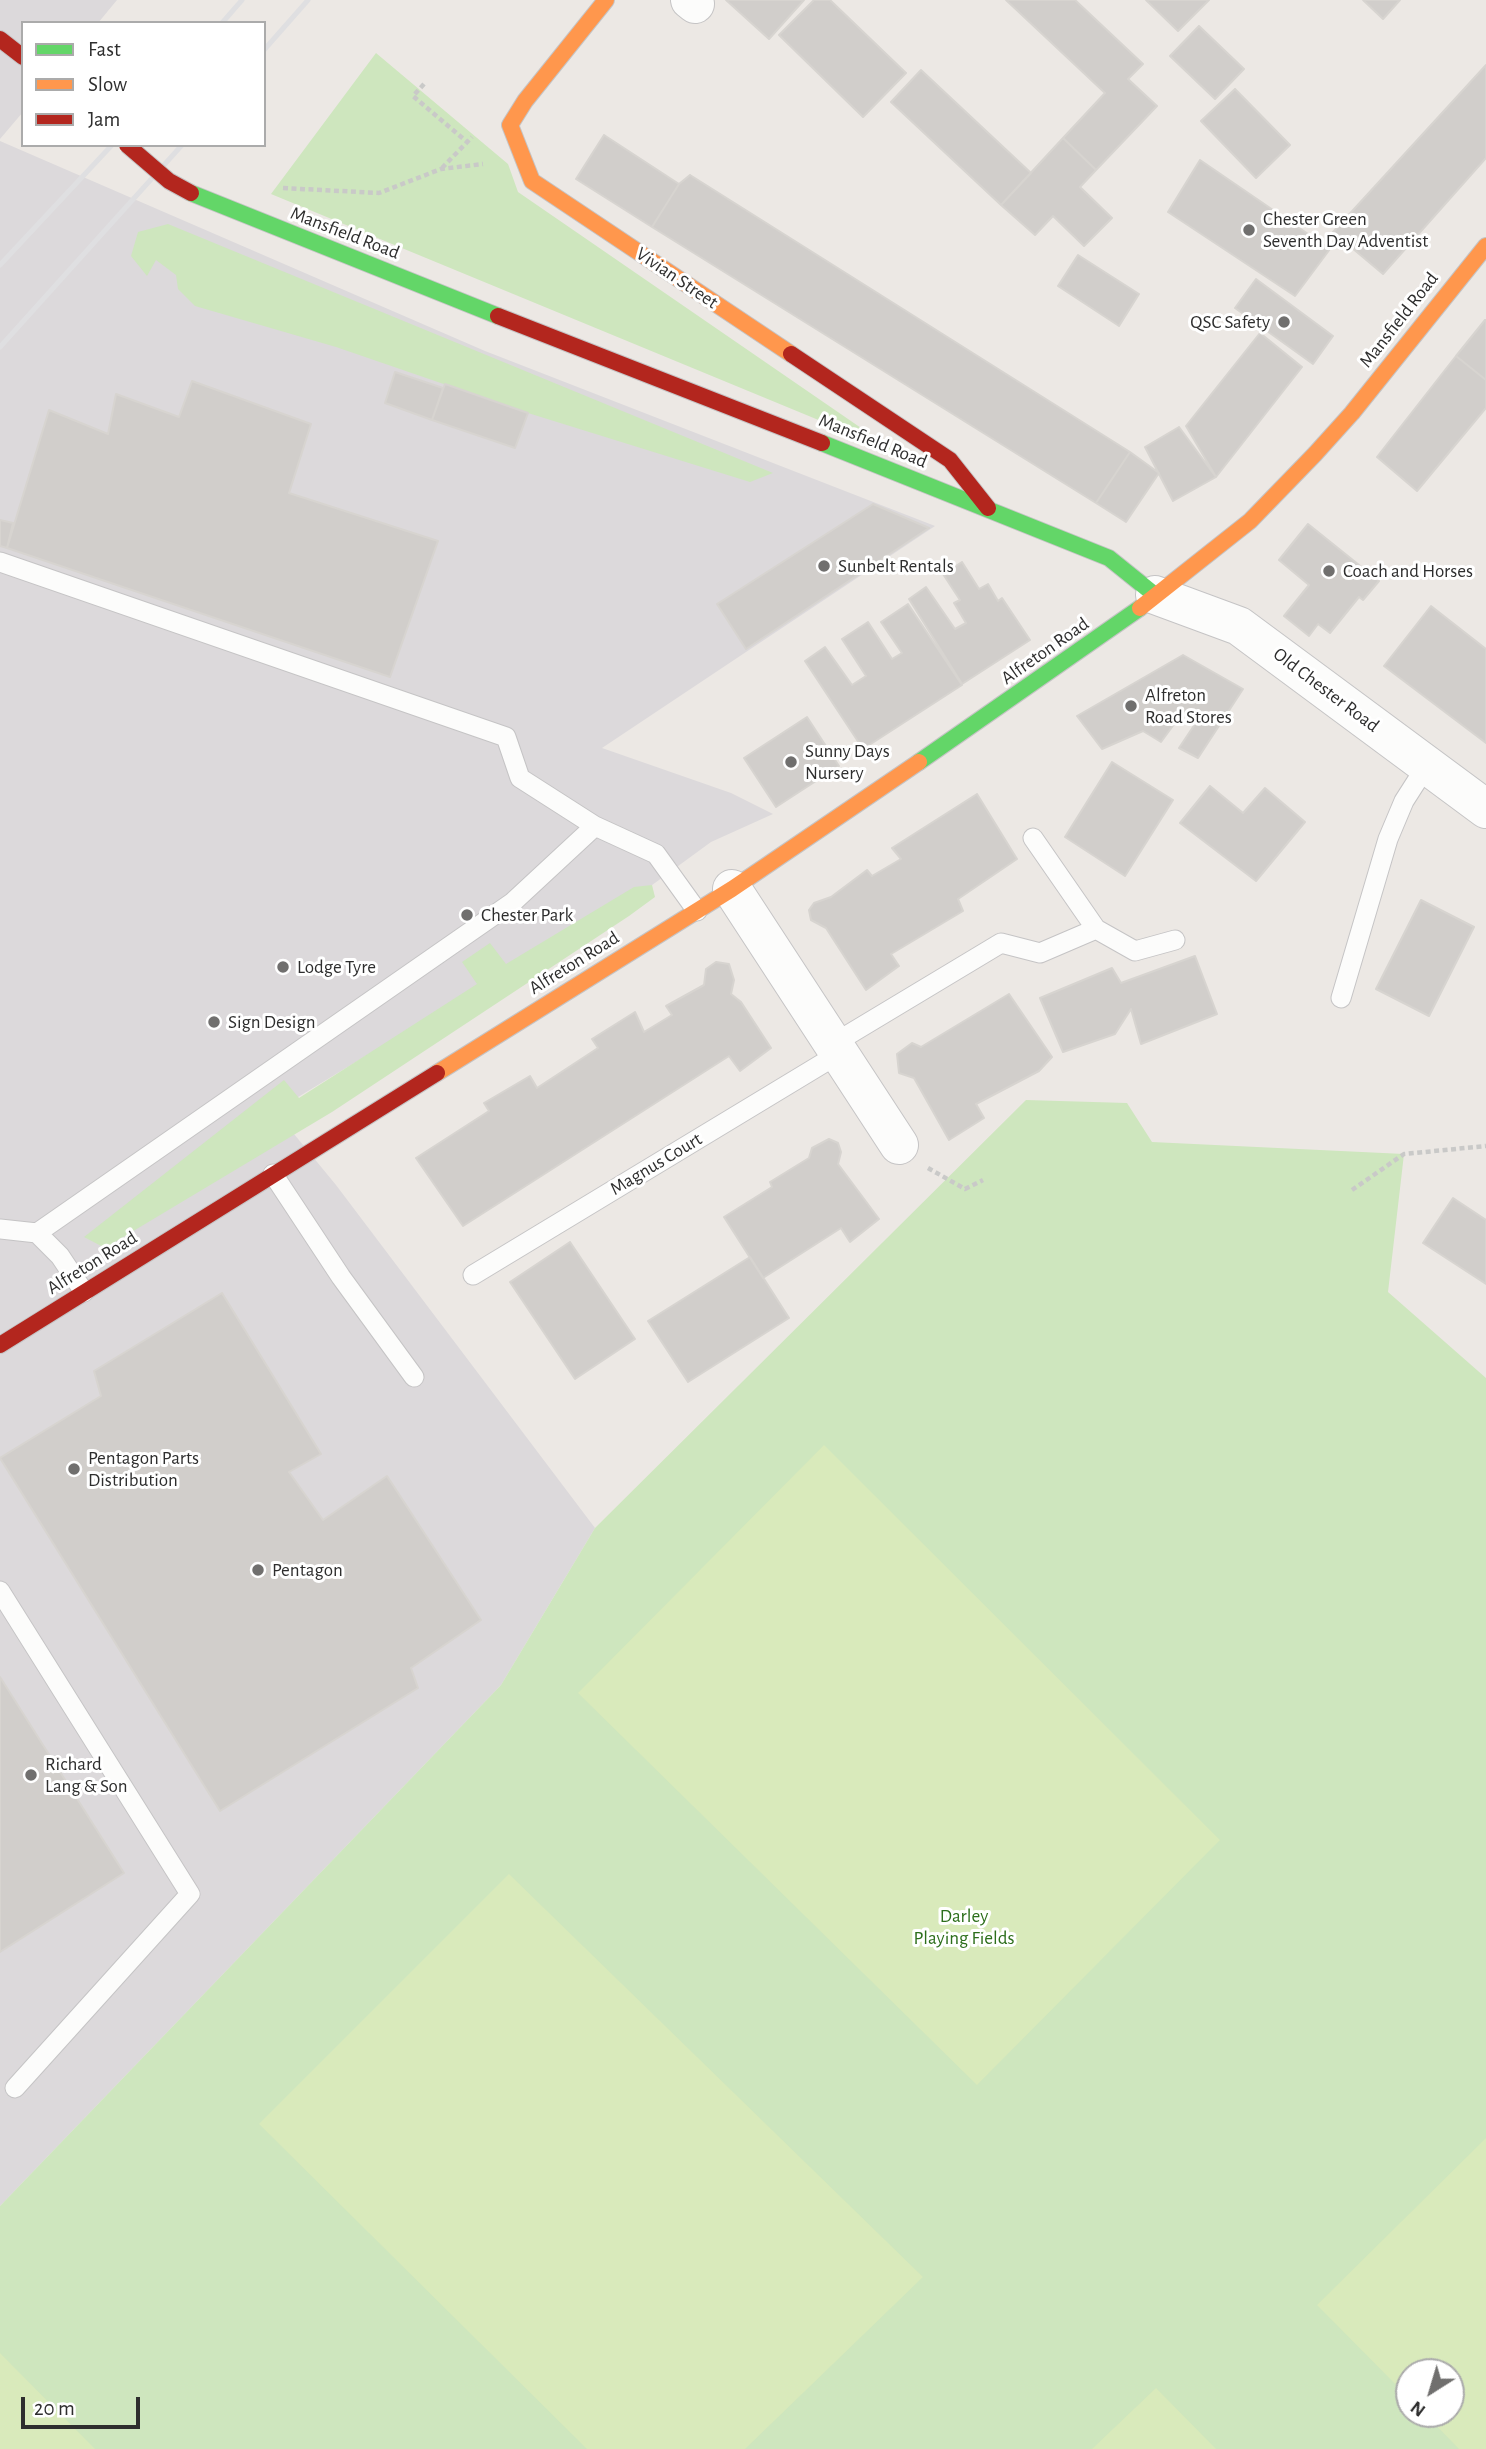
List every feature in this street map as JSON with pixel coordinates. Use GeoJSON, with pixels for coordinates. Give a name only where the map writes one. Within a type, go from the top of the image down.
{"type":"FeatureCollection","features":[{"type":"Feature","properties":{"kind":"street","name":"Vivian Street"},"geometry":{"type":"LineString","coordinates":[[606,0],[525,101],[510,125],[532,181],[950,460],[990,510]]}},
{"type":"Feature","properties":{"kind":"street"},"geometry":{"type":"LineString","coordinates":[[0,39],[21,55]]}},
{"type":"Feature","properties":{"kind":"street","name":"Mansfield Road"},"geometry":{"type":"LineString","coordinates":[[129,147],[169,181],[247,218],[1109,558],[1155,595],[1250,521],[1352,413],[1480,266]]}},
{"type":"Feature","properties":{"kind":"street","name":"Old Chester Road"},"geometry":{"type":"LineString","coordinates":[[1155,595],[1240,626],[1486,808]]}},
{"type":"Feature","properties":{"kind":"street","name":"Alfreton Road"},"geometry":{"type":"LineString","coordinates":[[0,1345],[732,889],[941,750],[1104,635],[1155,595]]}},
{"type":"Feature","properties":{"kind":"street"},"geometry":{"type":"LineString","coordinates":[[732,889],[899,1145]]}},
{"type":"Feature","properties":{"kind":"lane"},"geometry":{"type":"LineString","coordinates":[[0,562],[506,737],[520,778],[596,826],[656,854],[697,911]]}},
{"type":"Feature","properties":{"kind":"lane"},"geometry":{"type":"LineString","coordinates":[[1341,998],[1388,839],[1404,801],[1427,765]]}},
{"type":"Feature","properties":{"kind":"lane"},"geometry":{"type":"LineString","coordinates":[[37,1233],[513,902],[596,826]]}},
{"type":"Feature","properties":{"kind":"lane"},"geometry":{"type":"LineString","coordinates":[[1033,838],[1096,929],[1135,951],[1175,940]]}},
{"type":"Feature","properties":{"kind":"lane","name":"Magnus Court"},"geometry":{"type":"LineString","coordinates":[[473,1275],[1002,943],[1040,953],[1096,929]]}},
{"type":"Feature","properties":{"kind":"lane"},"geometry":{"type":"LineString","coordinates":[[273,1174],[341,1277],[414,1377]]}},
{"type":"Feature","properties":{"kind":"lane"},"geometry":{"type":"LineString","coordinates":[[0,1229],[37,1233],[60,1256],[84,1292]]}},
{"type":"Feature","properties":{"kind":"lane"},"geometry":{"type":"LineString","coordinates":[[0,1591],[190,1894],[15,2088]]}},
{"type":"Feature","properties":{"kind":"path"},"geometry":{"type":"LineString","coordinates":[[424,84],[412,96],[467,142]]}},
{"type":"Feature","properties":{"kind":"path"},"geometry":{"type":"LineString","coordinates":[[270,184],[281,188],[379,193],[441,169],[522,160]]}},
{"type":"Feature","properties":{"kind":"path"},"geometry":{"type":"LineString","coordinates":[[899,1145],[915,1160],[965,1189],[983,1180]]}},
{"type":"Feature","properties":{"kind":"path"},"geometry":{"type":"LineString","coordinates":[[1352,1190],[1404,1154],[1486,1146]]}},
{"type":"Feature","properties":{"kind":"shaded area"},"geometry":{"type":"Polygon","coordinates":[[[0,0],[117,0],[100,21],[21,21],[21,114],[0,139],[0,0]]]}},
{"type":"Feature","properties":{"kind":"shaded area"},"geometry":{"type":"Polygon","coordinates":[[[0,141],[485,351],[935,526],[602,748],[731,793],[773,814],[711,842],[622,907],[501,974],[275,1111],[336,1185],[595,1528],[501,1685],[0,2206],[0,141]]]}},
{"type":"Feature","properties":{"kind":"green space"},"geometry":{"type":"Polygon","coordinates":[[[376,53],[508,164],[518,192],[896,452],[271,194],[376,53]]]}},
{"type":"Feature","properties":{"kind":"green space"},"geometry":{"type":"Polygon","coordinates":[[[168,224],[773,473],[750,482],[528,413],[336,347],[195,306],[178,289],[176,275],[156,260],[147,276],[131,256],[138,232],[168,224]]]}},
{"type":"Feature","properties":{"kind":"green space"},"geometry":{"type":"Polygon","coordinates":[[[652,885],[655,897],[629,916],[332,1112],[105,1248],[84,1237],[284,1080],[299,1098],[477,984],[462,962],[490,943],[506,964],[634,887],[652,885]]]}},
{"type":"Feature","properties":{"kind":"green space","name":"Darley Playing Fields"},"geometry":{"type":"Polygon","coordinates":[[[1026,1100],[1127,1103],[1152,1142],[1404,1154],[1388,1292],[1486,1378],[1486,2449],[0,2449],[0,2206],[501,1685],[595,1528],[1026,1100]]]}},
{"type":"Feature","properties":{"kind":"green space"},"geometry":{"type":"Polygon","coordinates":[[[824,1445],[1220,1840],[977,2085],[578,1693],[824,1445]]]}},
{"type":"Feature","properties":{"kind":"green space"},"geometry":{"type":"Polygon","coordinates":[[[509,1874],[923,2277],[745,2449],[587,2449],[259,2124],[509,1874]]]}},
{"type":"Feature","properties":{"kind":"green space"},"geometry":{"type":"Polygon","coordinates":[[[1486,2138],[1486,2449],[1459,2449],[1439,2428],[1465,2428],[1465,2358],[1395,2358],[1395,2384],[1317,2305],[1486,2138]]]}},
{"type":"Feature","properties":{"kind":"green space"},"geometry":{"type":"Polygon","coordinates":[[[0,2353],[95,2449],[0,2449],[0,2353]]]}},
{"type":"Feature","properties":{"kind":"green space"},"geometry":{"type":"Polygon","coordinates":[[[1156,2388],[1216,2449],[1092,2449],[1156,2388]]]}},
{"type":"Feature","properties":{"kind":"building"},"geometry":{"type":"Polygon","coordinates":[[[726,0],[804,0],[769,39],[726,0]]]}},
{"type":"Feature","properties":{"kind":"building"},"geometry":{"type":"Polygon","coordinates":[[[814,0],[830,0],[906,73],[863,117],[779,35],[814,0]]]}},
{"type":"Feature","properties":{"kind":"building"},"geometry":{"type":"Polygon","coordinates":[[[1006,0],[1075,0],[1143,64],[1128,79],[1157,106],[1096,170],[1063,138],[1105,93],[1006,0]]]}},
{"type":"Feature","properties":{"kind":"building"},"geometry":{"type":"Polygon","coordinates":[[[1146,0],[1209,0],[1178,31],[1146,0]]]}},
{"type":"Feature","properties":{"kind":"building"},"geometry":{"type":"Polygon","coordinates":[[[1363,0],[1400,0],[1383,19],[1363,0]]]}},
{"type":"Feature","properties":{"kind":"building"},"geometry":{"type":"Polygon","coordinates":[[[1199,26],[1244,69],[1215,99],[1170,56],[1199,26]]]}},
{"type":"Feature","properties":{"kind":"building"},"geometry":{"type":"Polygon","coordinates":[[[1486,65],[1486,158],[1383,274],[1333,232],[1486,65]]]}},
{"type":"Feature","properties":{"kind":"building"},"geometry":{"type":"Polygon","coordinates":[[[921,70],[1031,173],[1001,205],[891,102],[921,70]]]}},
{"type":"Feature","properties":{"kind":"building"},"geometry":{"type":"Polygon","coordinates":[[[1235,89],[1290,145],[1256,178],[1201,121],[1235,89]]]}},
{"type":"Feature","properties":{"kind":"building"},"geometry":{"type":"Polygon","coordinates":[[[604,135],[679,184],[652,227],[576,179],[604,135]]]}},
{"type":"Feature","properties":{"kind":"building"},"geometry":{"type":"Polygon","coordinates":[[[1063,138],[1096,170],[1080,187],[1112,218],[1084,246],[1053,216],[1035,235],[1001,205],[1063,138]]]}},
{"type":"Feature","properties":{"kind":"building","name":"Chester Green Seventh Day Adventist"},"geometry":{"type":"Polygon","coordinates":[[[1200,160],[1330,249],[1295,296],[1168,212],[1200,160]]]}},
{"type":"Feature","properties":{"kind":"building"},"geometry":{"type":"Polygon","coordinates":[[[690,175],[1130,452],[1096,503],[652,227],[679,184],[690,175]]]}},
{"type":"Feature","properties":{"kind":"building"},"geometry":{"type":"Polygon","coordinates":[[[1078,255],[1139,294],[1119,326],[1058,286],[1078,255]]]}},
{"type":"Feature","properties":{"kind":"building","name":"QSC Safety"},"geometry":{"type":"Polygon","coordinates":[[[1256,279],[1333,336],[1313,364],[1235,308],[1256,279]]]}},
{"type":"Feature","properties":{"kind":"building"},"geometry":{"type":"Polygon","coordinates":[[[1486,320],[1486,380],[1456,356],[1486,320]]]}},
{"type":"Feature","properties":{"kind":"building"},"geometry":{"type":"Polygon","coordinates":[[[1260,333],[1302,367],[1216,477],[1186,426],[1260,333]]]}},
{"type":"Feature","properties":{"kind":"building"},"geometry":{"type":"Polygon","coordinates":[[[1456,356],[1486,380],[1486,408],[1417,491],[1377,457],[1456,356]]]}},
{"type":"Feature","properties":{"kind":"building"},"geometry":{"type":"Polygon","coordinates":[[[395,372],[443,388],[432,420],[385,403],[395,372]]]}},
{"type":"Feature","properties":{"kind":"building"},"geometry":{"type":"Polygon","coordinates":[[[192,381],[311,424],[289,493],[438,541],[390,677],[7,548],[49,410],[108,434],[116,394],[179,417],[192,381]]]}},
{"type":"Feature","properties":{"kind":"building"},"geometry":{"type":"Polygon","coordinates":[[[445,384],[528,413],[515,448],[432,420],[445,384]]]}},
{"type":"Feature","properties":{"kind":"building"},"geometry":{"type":"Polygon","coordinates":[[[1179,427],[1216,477],[1173,501],[1145,447],[1179,427]]]}},
{"type":"Feature","properties":{"kind":"building"},"geometry":{"type":"Polygon","coordinates":[[[1130,452],[1159,473],[1126,522],[1096,503],[1130,452]]]}},
{"type":"Feature","properties":{"kind":"building","name":"Sunbelt Rentals"},"geometry":{"type":"Polygon","coordinates":[[[873,504],[929,528],[746,649],[717,604],[873,504]]]}},
{"type":"Feature","properties":{"kind":"building"},"geometry":{"type":"Polygon","coordinates":[[[0,520],[13,523],[7,548],[0,546],[0,520]]]}},
{"type":"Feature","properties":{"kind":"building","name":"Coach and Horses"},"geometry":{"type":"Polygon","coordinates":[[[1308,524],[1379,581],[1363,600],[1359,597],[1330,633],[1318,624],[1309,636],[1284,616],[1309,585],[1279,560],[1308,524]]]}},
{"type":"Feature","properties":{"kind":"building"},"geometry":{"type":"Polygon","coordinates":[[[962,562],[979,589],[988,584],[998,601],[1002,598],[1030,640],[962,684],[909,599],[926,587],[955,629],[966,623],[954,603],[960,600],[943,574],[962,562]]]}},
{"type":"Feature","properties":{"kind":"building"},"geometry":{"type":"Polygon","coordinates":[[[908,604],[962,685],[863,749],[805,661],[825,647],[852,685],[866,676],[842,639],[868,622],[892,659],[902,653],[881,622],[908,604]]]}},
{"type":"Feature","properties":{"kind":"building"},"geometry":{"type":"Polygon","coordinates":[[[1431,606],[1486,649],[1486,743],[1384,666],[1431,606]]]}},
{"type":"Feature","properties":{"kind":"building"},"geometry":{"type":"Polygon","coordinates":[[[1183,655],[1243,689],[1198,758],[1179,748],[1197,721],[1183,712],[1161,742],[1143,731],[1102,749],[1077,716],[1183,655]]]}},
{"type":"Feature","properties":{"kind":"building","name":"Sunny Days Nursery"},"geometry":{"type":"Polygon","coordinates":[[[807,717],[839,766],[776,807],[744,758],[807,717]]]}},
{"type":"Feature","properties":{"kind":"building"},"geometry":{"type":"Polygon","coordinates":[[[1112,762],[1173,800],[1125,876],[1065,837],[1112,762]]]}},
{"type":"Feature","properties":{"kind":"building"},"geometry":{"type":"Polygon","coordinates":[[[1210,786],[1243,813],[1265,788],[1305,822],[1256,881],[1180,823],[1210,786]]]}},
{"type":"Feature","properties":{"kind":"building"},"geometry":{"type":"Polygon","coordinates":[[[977,794],[1017,859],[958,899],[963,911],[891,954],[899,966],[866,990],[826,928],[811,920],[809,910],[814,903],[831,897],[867,870],[872,876],[901,859],[892,848],[977,794]]]}},
{"type":"Feature","properties":{"kind":"building"},"geometry":{"type":"Polygon","coordinates":[[[1421,900],[1474,927],[1429,1016],[1376,989],[1421,900]]]}},
{"type":"Feature","properties":{"kind":"building"},"geometry":{"type":"Polygon","coordinates":[[[1195,956],[1217,1014],[1141,1044],[1131,1009],[1115,1034],[1063,1052],[1040,998],[1112,968],[1121,983],[1195,956]]]}},
{"type":"Feature","properties":{"kind":"building"},"geometry":{"type":"Polygon","coordinates":[[[716,962],[729,964],[734,980],[731,994],[741,1002],[771,1048],[740,1071],[729,1056],[463,1226],[416,1158],[489,1111],[484,1103],[530,1076],[537,1088],[598,1048],[592,1039],[635,1012],[644,1032],[672,1015],[666,1006],[704,985],[706,969],[716,962]]]}},
{"type":"Feature","properties":{"kind":"building"},"geometry":{"type":"Polygon","coordinates":[[[1009,994],[1052,1057],[1039,1071],[976,1104],[984,1118],[949,1140],[914,1078],[899,1073],[897,1054],[912,1043],[921,1047],[1009,994]]]}},
{"type":"Feature","properties":{"kind":"building"},"geometry":{"type":"Polygon","coordinates":[[[829,1139],[838,1143],[841,1152],[838,1164],[879,1219],[850,1242],[841,1228],[763,1278],[724,1217],[772,1187],[770,1182],[809,1158],[812,1148],[829,1139]]]}},
{"type":"Feature","properties":{"kind":"building"},"geometry":{"type":"Polygon","coordinates":[[[1453,1198],[1486,1220],[1486,1284],[1423,1243],[1453,1198]]]}},
{"type":"Feature","properties":{"kind":"building"},"geometry":{"type":"Polygon","coordinates":[[[570,1242],[635,1339],[575,1379],[510,1282],[570,1242]]]}},
{"type":"Feature","properties":{"kind":"building"},"geometry":{"type":"Polygon","coordinates":[[[750,1257],[789,1318],[688,1382],[648,1321],[750,1257]]]}},
{"type":"Feature","properties":{"kind":"building","name":"Pentagon"},"geometry":{"type":"Polygon","coordinates":[[[222,1293],[321,1454],[289,1472],[323,1520],[387,1476],[481,1620],[411,1668],[418,1688],[220,1811],[0,1458],[101,1396],[94,1371],[222,1293]]]}},
{"type":"Feature","properties":{"kind":"building","name":"Richard Lang & Son"},"geometry":{"type":"Polygon","coordinates":[[[0,1677],[124,1873],[0,1952],[0,1677]]]}},
{"type":"Feature","properties":{"kind":"railway"},"geometry":{"type":"LineString","coordinates":[[224,21],[242,0]]}},
{"type":"Feature","properties":{"kind":"railway"},"geometry":{"type":"LineString","coordinates":[[266,48],[308,0]]}},
{"type":"Feature","properties":{"kind":"railway"},"geometry":{"type":"LineString","coordinates":[[0,265],[110,147]]}},
{"type":"Feature","properties":{"kind":"railway"},"geometry":{"type":"LineString","coordinates":[[0,347],[180,147]]}},
{"type":"Feature","properties":{"kind":"traffic: fast"},"geometry":{"type":"LineString","coordinates":[[191,193],[498,316]]}},
{"type":"Feature","properties":{"kind":"traffic: fast"},"geometry":{"type":"LineString","coordinates":[[822,443],[1109,558],[1155,595]]}},
{"type":"Feature","properties":{"kind":"traffic: fast"},"geometry":{"type":"LineString","coordinates":[[919,762],[1140,608]]}},
{"type":"Feature","properties":{"kind":"traffic: slow"},"geometry":{"type":"LineString","coordinates":[[606,0],[525,101],[510,125],[532,181],[791,354]]}},
{"type":"Feature","properties":{"kind":"traffic: slow"},"geometry":{"type":"LineString","coordinates":[[1140,608],[1250,521],[1315,454],[1352,413],[1486,246]]}},
{"type":"Feature","properties":{"kind":"traffic: slow"},"geometry":{"type":"LineString","coordinates":[[437,1073],[732,889],[919,762]]}},
{"type":"Feature","properties":{"kind":"traffic: jam"},"geometry":{"type":"LineString","coordinates":[[0,39],[21,55]]}},
{"type":"Feature","properties":{"kind":"traffic: jam"},"geometry":{"type":"LineString","coordinates":[[129,147],[169,181],[191,193]]}},
{"type":"Feature","properties":{"kind":"traffic: jam"},"geometry":{"type":"LineString","coordinates":[[498,316],[822,443]]}},
{"type":"Feature","properties":{"kind":"traffic: jam"},"geometry":{"type":"LineString","coordinates":[[791,354],[950,460],[988,508]]}},
{"type":"Feature","properties":{"kind":"traffic: jam"},"geometry":{"type":"LineString","coordinates":[[0,1345],[437,1073]]}},
{"type":"Feature","properties":{"kind":"place","name":"Chester Green Seventh Day Adventist"},"geometry":{"type":"Point","coordinates":[1249,230]}},
{"type":"Feature","properties":{"kind":"place","name":"QSC Safety"},"geometry":{"type":"Point","coordinates":[1284,322]}},
{"type":"Feature","properties":{"kind":"place","name":"Sunbelt Rentals"},"geometry":{"type":"Point","coordinates":[824,566]}},
{"type":"Feature","properties":{"kind":"place","name":"Coach and Horses"},"geometry":{"type":"Point","coordinates":[1329,571]}},
{"type":"Feature","properties":{"kind":"place","name":"Alfreton Road Stores"},"geometry":{"type":"Point","coordinates":[1131,706]}},
{"type":"Feature","properties":{"kind":"place","name":"Sunny Days Nursery"},"geometry":{"type":"Point","coordinates":[791,762]}},
{"type":"Feature","properties":{"kind":"place","name":"Chester Park"},"geometry":{"type":"Point","coordinates":[467,915]}},
{"type":"Feature","properties":{"kind":"place","name":"Lodge Tyre"},"geometry":{"type":"Point","coordinates":[283,967]}},
{"type":"Feature","properties":{"kind":"place","name":"Sign Design"},"geometry":{"type":"Point","coordinates":[214,1022]}},
{"type":"Feature","properties":{"kind":"place","name":"Pentagon Parts Distribution"},"geometry":{"type":"Point","coordinates":[74,1469]}},
{"type":"Feature","properties":{"kind":"place","name":"Pentagon"},"geometry":{"type":"Point","coordinates":[258,1570]}},
{"type":"Feature","properties":{"kind":"place","name":"Richard Lang & Son"},"geometry":{"type":"Point","coordinates":[31,1775]}}]}
